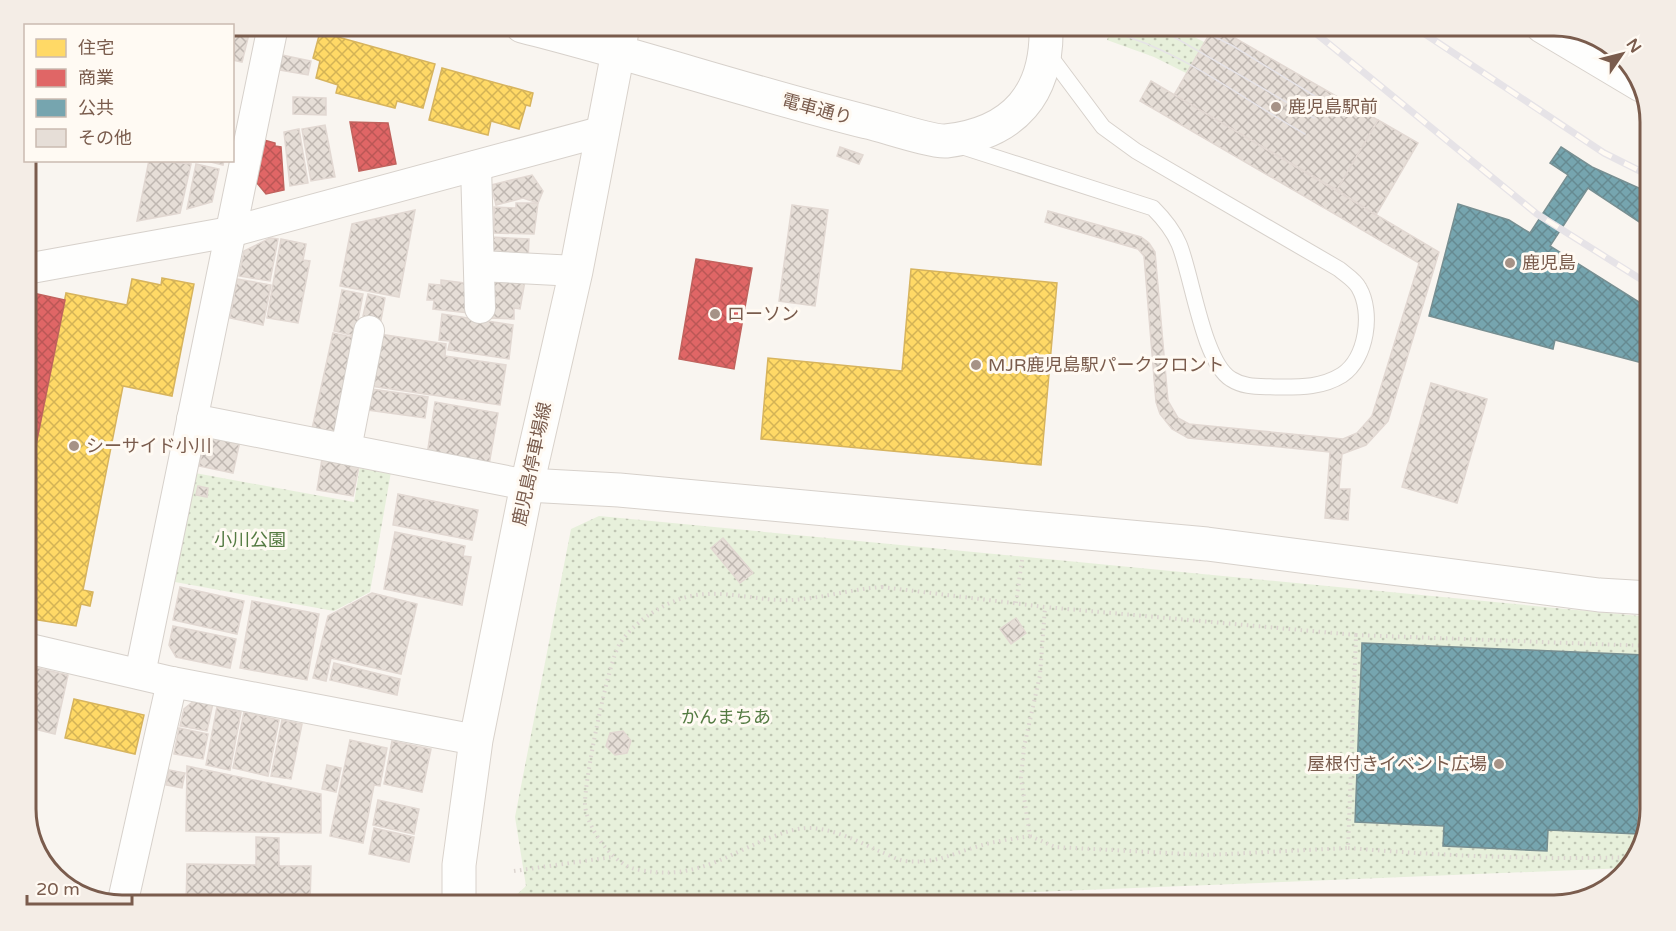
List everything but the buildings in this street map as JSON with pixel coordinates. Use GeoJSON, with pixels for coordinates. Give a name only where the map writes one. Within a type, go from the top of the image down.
{"type":"FeatureCollection","features":[{"type":"Feature","properties":{"kind":"street"},"geometry":{"type":"LineString","coordinates":[[140,674],[271,36]]}},
{"type":"Feature","properties":{"kind":"street","name":"電車通り"},"geometry":{"type":"LineString","coordinates":[[604,36],[621,38],[798,105],[945,141],[981,132],[1008,120],[1035,90],[1047,39]]}},
{"type":"Feature","properties":{"kind":"street"},"geometry":{"type":"LineString","coordinates":[[1560,37],[1626,76]]}},
{"type":"Feature","properties":{"kind":"street","name":"鹿児島停車場線"},"geometry":{"type":"LineString","coordinates":[[459,895],[459,865],[476,740],[527,484],[576,271],[621,38]]}},
{"type":"Feature","properties":{"kind":"street"},"geometry":{"type":"LineString","coordinates":[[36,267],[230,232],[604,131]]}},
{"type":"Feature","properties":{"kind":"street"},"geometry":{"type":"LineString","coordinates":[[476,166],[480,308]]}},
{"type":"Feature","properties":{"kind":"street"},"geometry":{"type":"LineString","coordinates":[[479,266],[576,271]]}},
{"type":"Feature","properties":{"kind":"street"},"geometry":{"type":"LineString","coordinates":[[346,449],[369,331]]}},
{"type":"Feature","properties":{"kind":"street"},"geometry":{"type":"LineString","coordinates":[[192,419],[527,484],[619,490],[1207,544],[1599,595],[1640,597]]}},
{"type":"Feature","properties":{"kind":"street"},"geometry":{"type":"LineString","coordinates":[[36,650],[172,682],[476,740]]}},
{"type":"Feature","properties":{"kind":"street"},"geometry":{"type":"LineString","coordinates":[[124,895],[172,682]]}},
{"type":"Feature","properties":{"kind":"lane"},"geometry":{"type":"LineString","coordinates":[[945,141],[1011,165],[1086,185],[1152,208],[1168,223],[1180,245],[1205,335],[1229,379],[1247,386],[1311,387],[1343,374],[1354,362],[1367,326],[1366,303],[1358,285],[1339,269],[1136,151],[1103,127],[1047,39]]}},
{"type":"Feature","properties":{"kind":"path"},"geometry":{"type":"LineString","coordinates":[[1016,603],[1022,556]]}},
{"type":"Feature","properties":{"kind":"path"},"geometry":{"type":"LineString","coordinates":[[1624,857],[1561,859],[1435,855],[1348,848],[1206,855],[1055,847],[1030,836],[979,846],[942,860],[928,862],[902,861],[837,833],[801,829],[775,836],[700,869],[675,874],[629,867],[613,857],[596,835],[585,807],[588,772],[611,662],[620,643],[638,622],[682,598],[711,594],[793,600],[854,588],[882,587],[1045,608],[1356,635],[1640,646]]}},
{"type":"Feature","properties":{"kind":"path"},"geometry":{"type":"LineString","coordinates":[[1030,836],[1021,778],[1024,747],[1040,675],[1045,608]]}},
{"type":"Feature","properties":{"kind":"path"},"geometry":{"type":"LineString","coordinates":[[1348,848],[1356,635]]}},
{"type":"Feature","properties":{"kind":"path"},"geometry":{"type":"LineString","coordinates":[[514,872],[613,857]]}},
{"type":"Feature","properties":{"kind":"green space"},"geometry":{"type":"Polygon","coordinates":[[[1108,36],[1192,36],[1208,44],[1192,76],[1154,57],[1107,40],[1108,36]]]}},
{"type":"Feature","properties":{"kind":"green space","name":"小川公園"},"geometry":{"type":"Polygon","coordinates":[[[360,466],[391,472],[370,592],[334,611],[175,582],[195,473],[354,502],[360,466]]]}},
{"type":"Feature","properties":{"kind":"green space","name":"かんまちあ"},"geometry":{"type":"Polygon","coordinates":[[[599,516],[1640,616],[1640,809],[1637,831],[1628,852],[1616,868],[963,895],[516,895],[526,886],[515,817],[571,529],[599,516]]]}},
{"type":"Feature","properties":{"kind":"tram line"},"geometry":{"type":"LineString","coordinates":[[1125,36],[1188,63],[1305,134]]}},
{"type":"Feature","properties":{"kind":"tram line"},"geometry":{"type":"LineString","coordinates":[[1172,36],[1314,118]]}},
{"type":"Feature","properties":{"kind":"tram line"},"geometry":{"type":"LineString","coordinates":[[1213,36],[1323,101]]}},
{"type":"Feature","properties":{"kind":"railway"},"geometry":{"type":"LineString","coordinates":[[1319,36],[1537,214],[1640,279]]}},
{"type":"Feature","properties":{"kind":"railway"},"geometry":{"type":"LineString","coordinates":[[1428,36],[1604,153],[1640,171]]}},
{"type":"Feature","properties":{"kind":"place","name":"鹿児島駅前"},"geometry":{"type":"Point","coordinates":[1276,107]}},
{"type":"Feature","properties":{"kind":"place","name":"鹿児島"},"geometry":{"type":"Point","coordinates":[1510,263]}},
{"type":"Feature","properties":{"kind":"place","name":"ローソン"},"geometry":{"type":"Point","coordinates":[715,314]}},
{"type":"Feature","properties":{"kind":"place","name":"MJR鹿児島駅パークフロント"},"geometry":{"type":"Point","coordinates":[976,365]}},
{"type":"Feature","properties":{"kind":"place","name":"シーサイド小川"},"geometry":{"type":"Point","coordinates":[74,446]}},
{"type":"Feature","properties":{"kind":"place","name":"屋根付きイベント広場"},"geometry":{"type":"Point","coordinates":[1499,764]}}]}
